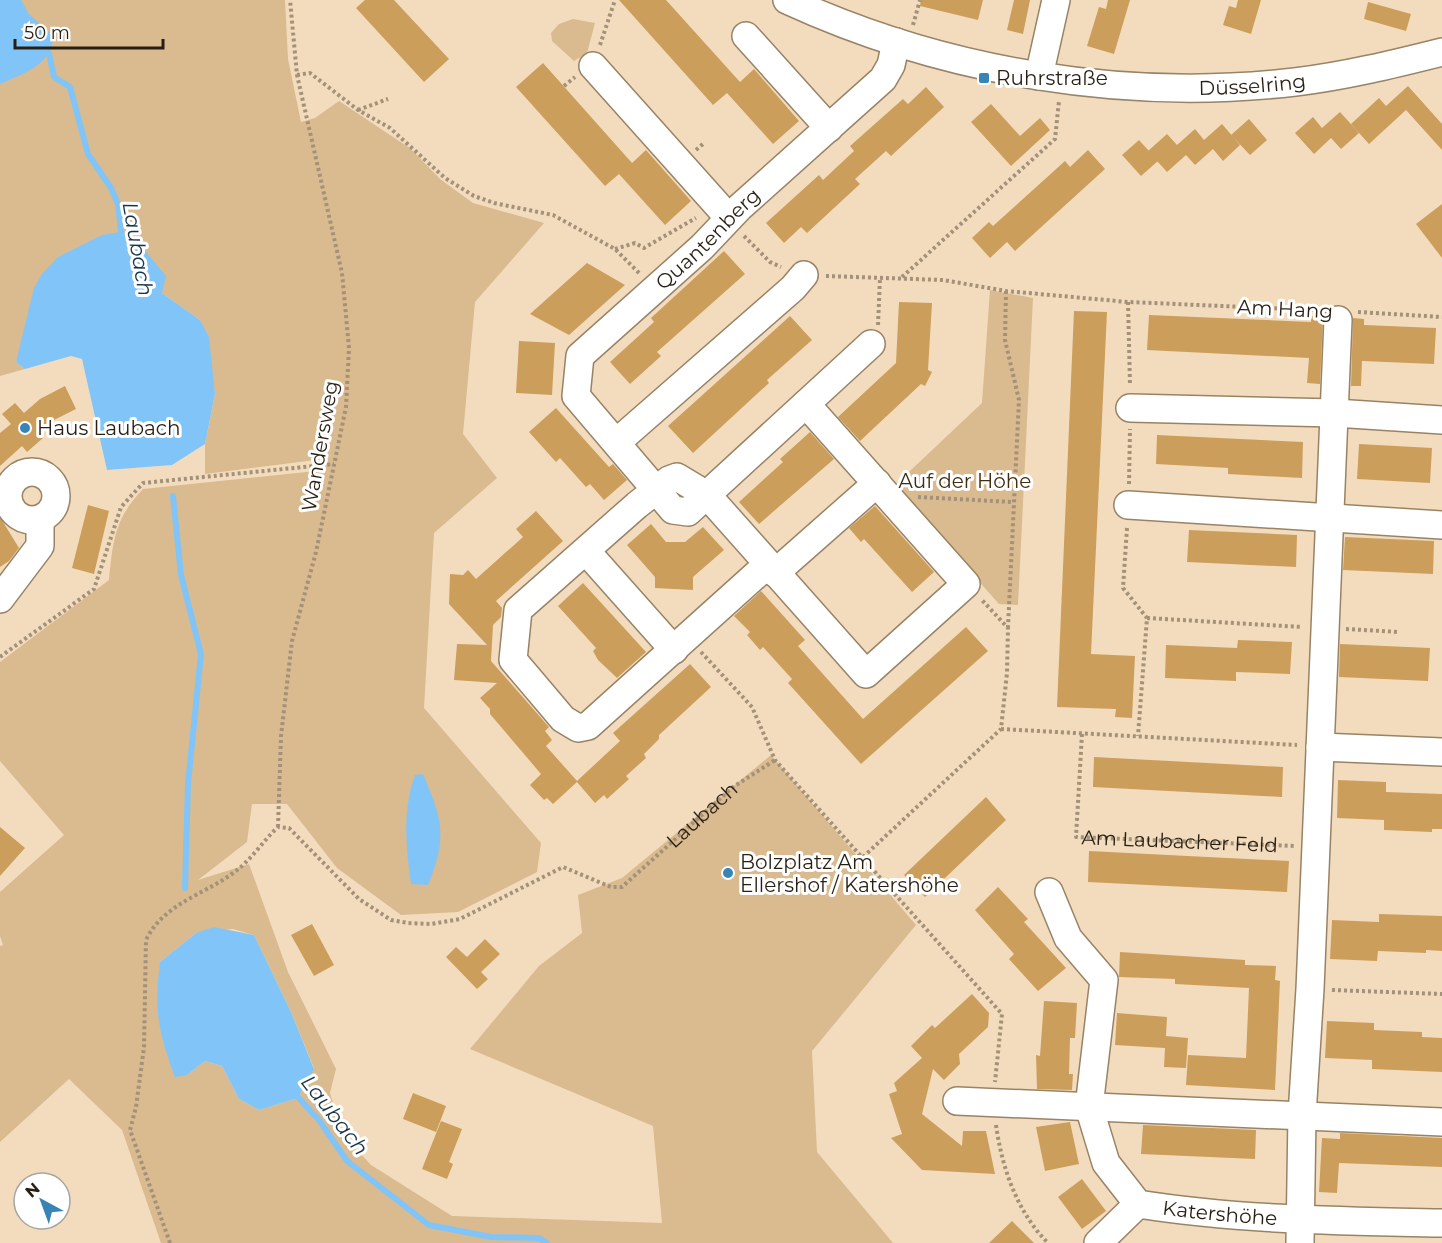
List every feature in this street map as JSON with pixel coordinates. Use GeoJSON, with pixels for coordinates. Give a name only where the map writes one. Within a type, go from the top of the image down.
{"type":"FeatureCollection","features":[{"type":"Feature","properties":{"kind":"street","name":"Düsselring"},"geometry":{"type":"LineString","coordinates":[[787,0],[896,42],[987,66],[1050,78],[1171,89],[1234,87],[1329,76],[1381,67],[1442,52]]}},
{"type":"Feature","properties":{"kind":"street"},"geometry":{"type":"LineString","coordinates":[[1050,78],[1056,0]]}},
{"type":"Feature","properties":{"kind":"street"},"geometry":{"type":"LineString","coordinates":[[746,36],[829,128]]}},
{"type":"Feature","properties":{"kind":"street","name":"Quantenberg"},"geometry":{"type":"LineString","coordinates":[[706,495],[688,512],[673,510],[576,396],[580,356],[702,247],[729,210],[829,128],[883,79],[891,65],[896,42]]}},
{"type":"Feature","properties":{"kind":"street"},"geometry":{"type":"LineString","coordinates":[[592,66],[729,210]]}},
{"type":"Feature","properties":{"kind":"street"},"geometry":{"type":"LineString","coordinates":[[617,442],[793,288],[804,275]]}},
{"type":"Feature","properties":{"kind":"street"},"geometry":{"type":"LineString","coordinates":[[1300,1232],[1302,1115],[1310,989],[1338,314]]}},
{"type":"Feature","properties":{"kind":"street"},"geometry":{"type":"LineString","coordinates":[[806,404],[966,584],[866,674],[706,495],[871,344]]}},
{"type":"Feature","properties":{"kind":"street"},"geometry":{"type":"LineString","coordinates":[[1130,408],[1335,413],[1442,420]]}},
{"type":"Feature","properties":{"kind":"street"},"geometry":{"type":"LineString","coordinates":[[656,489],[518,610],[513,660],[563,719],[578,728],[588,726],[771,569],[884,490]]}},
{"type":"Feature","properties":{"kind":"street"},"geometry":{"type":"LineString","coordinates":[[1128,505],[1442,525]]}},
{"type":"Feature","properties":{"kind":"street"},"geometry":{"type":"LineString","coordinates":[[0,599],[40,546],[40,519]]}},
{"type":"Feature","properties":{"kind":"street"},"geometry":{"type":"LineString","coordinates":[[586,551],[682,644]]}},
{"type":"Feature","properties":{"kind":"street"},"geometry":{"type":"LineString","coordinates":[[1320,747],[1442,752]]}},
{"type":"Feature","properties":{"kind":"street","name":"Katershöhe"},"geometry":{"type":"LineString","coordinates":[[1049,892],[1068,938],[1104,980],[1089,1107],[1106,1163],[1138,1204],[1300,1232],[1442,1223]]}},
{"type":"Feature","properties":{"kind":"street"},"geometry":{"type":"LineString","coordinates":[[957,1101],[1442,1122]]}},
{"type":"Feature","properties":{"kind":"street","name":"Katershöhe"},"geometry":{"type":"LineString","coordinates":[[1098,1243],[1138,1204]]}},
{"type":"Feature","properties":{"kind":"path","name":"Wandersweg"},"geometry":{"type":"LineString","coordinates":[[278,827],[281,736],[292,641],[316,552],[346,407],[349,348],[342,273],[297,75],[290,0]]}},
{"type":"Feature","properties":{"kind":"path"},"geometry":{"type":"LineString","coordinates":[[592,66],[615,0]]}},
{"type":"Feature","properties":{"kind":"path"},"geometry":{"type":"LineString","coordinates":[[297,75],[310,73],[358,110],[390,128],[445,178],[474,196],[494,203],[553,215],[615,249],[625,256],[651,292]]}},
{"type":"Feature","properties":{"kind":"path"},"geometry":{"type":"LineString","coordinates":[[902,277],[1055,139],[1050,78]]}},
{"type":"Feature","properties":{"kind":"path"},"geometry":{"type":"LineString","coordinates":[[358,110],[388,99]]}},
{"type":"Feature","properties":{"kind":"path"},"geometry":{"type":"LineString","coordinates":[[615,249],[635,243],[644,248],[729,210],[739,231],[770,262],[804,275],[943,280],[1006,291],[1005,340],[1019,399],[1012,502],[1007,673],[1001,729],[863,857]]}},
{"type":"Feature","properties":{"kind":"path"},"geometry":{"type":"LineString","coordinates":[[871,344],[879,322],[880,278]]}},
{"type":"Feature","properties":{"kind":"path","name":"Am Hang"},"geometry":{"type":"LineString","coordinates":[[1006,291],[1128,302],[1338,314],[1442,317]]}},
{"type":"Feature","properties":{"kind":"path"},"geometry":{"type":"LineString","coordinates":[[0,657],[94,589],[121,507],[143,483],[334,464]]}},
{"type":"Feature","properties":{"kind":"path"},"geometry":{"type":"LineString","coordinates":[[884,490],[1012,502]]}},
{"type":"Feature","properties":{"kind":"path"},"geometry":{"type":"LineString","coordinates":[[966,584],[1008,628]]}},
{"type":"Feature","properties":{"kind":"path"},"geometry":{"type":"LineString","coordinates":[[1148,618],[1399,632]]}},
{"type":"Feature","properties":{"kind":"path"},"geometry":{"type":"LineString","coordinates":[[682,644],[752,707],[776,760],[1002,1014],[993,1104],[999,1151],[1016,1198],[1038,1233],[1048,1243]]}},
{"type":"Feature","properties":{"kind":"path"},"geometry":{"type":"LineString","coordinates":[[1001,729],[1320,747]]}},
{"type":"Feature","properties":{"kind":"path","name":"Am Laubacher Feld"},"geometry":{"type":"LineString","coordinates":[[1082,734],[1076,837],[1316,847]]}},
{"type":"Feature","properties":{"kind":"path","name":"Laubach"},"geometry":{"type":"LineString","coordinates":[[278,827],[289,828],[359,899],[391,920],[431,924],[460,920],[563,867],[611,887],[622,887],[733,787],[776,760]]}},
{"type":"Feature","properties":{"kind":"path"},"geometry":{"type":"LineString","coordinates":[[171,1243],[130,1130],[136,1107],[144,1047],[146,940],[151,930],[166,914],[243,865],[278,827]]}},
{"type":"Feature","properties":{"kind":"path"},"geometry":{"type":"LineString","coordinates":[[1310,989],[1442,994]]}},
{"type":"Feature","properties":{"kind":"green space"},"geometry":{"type":"Polygon","coordinates":[[[0,0],[285,0],[288,59],[301,122],[315,118],[339,101],[411,149],[440,179],[473,203],[544,223],[475,302],[463,434],[497,478],[434,533],[424,708],[541,843],[537,872],[458,912],[401,915],[337,868],[287,804],[252,804],[247,842],[198,880],[249,864],[288,972],[336,1069],[330,1093],[343,1135],[371,1165],[452,1216],[662,1223],[653,1126],[470,1049],[539,966],[582,933],[578,895],[622,878],[771,755],[916,925],[812,1051],[817,1152],[893,1243],[161,1243],[122,1130],[69,1079],[0,1142],[0,946],[3,945],[0,936],[0,892],[64,835],[0,761],[0,662],[109,580],[117,530],[126,510],[143,489],[316,471],[323,459],[205,474],[205,444],[215,394],[200,320],[162,293],[77,249],[58,257],[16,362],[25,369],[0,376],[0,0]],[[233,929],[196,933],[160,962],[187,1075],[205,1061],[222,1066],[239,1099],[259,1110],[298,1098],[314,1068],[291,1012],[254,935],[233,929]]]}},
{"type":"Feature","properties":{"kind":"green space"},"geometry":{"type":"Polygon","coordinates":[[[573,19],[595,23],[587,53],[574,61],[552,41],[551,33],[559,24],[573,19]]]}},
{"type":"Feature","properties":{"kind":"green space","name":"Auf der Höhe"},"geometry":{"type":"Polygon","coordinates":[[[990,290],[1033,298],[1018,605],[999,604],[894,486],[982,403],[990,290]]]}},
{"type":"Feature","properties":{"kind":"water"},"geometry":{"type":"Polygon","coordinates":[[[0,0],[21,0],[29,14],[53,36],[52,46],[42,61],[26,72],[0,84],[0,0]]]}},
{"type":"Feature","properties":{"kind":"water"},"geometry":{"type":"Polygon","coordinates":[[[121,232],[142,247],[166,276],[162,293],[200,320],[209,337],[215,394],[205,444],[172,465],[107,470],[82,359],[71,356],[25,369],[16,362],[34,288],[42,274],[58,257],[102,235],[121,232]]]}},
{"type":"Feature","properties":{"kind":"water"},"geometry":{"type":"Polygon","coordinates":[[[423,774],[435,804],[440,828],[438,854],[428,885],[411,884],[407,843],[408,802],[411,789],[415,775],[423,774]]]}},
{"type":"Feature","properties":{"kind":"water"},"geometry":{"type":"Polygon","coordinates":[[[214,927],[254,935],[291,1012],[314,1069],[298,1098],[259,1110],[239,1099],[222,1066],[205,1061],[187,1075],[175,1077],[159,1021],[157,994],[160,962],[196,933],[214,927]]]}},
{"type":"Feature","properties":{"kind":"building"},"geometry":{"type":"Polygon","coordinates":[[[365,0],[394,0],[449,59],[424,82],[356,8],[365,0]]]}},
{"type":"Feature","properties":{"kind":"building"},"geometry":{"type":"Polygon","coordinates":[[[619,0],[666,0],[740,82],[754,69],[799,121],[773,144],[727,93],[713,105],[619,0]]]}},
{"type":"Feature","properties":{"kind":"building"},"geometry":{"type":"Polygon","coordinates":[[[921,0],[983,0],[978,20],[920,6],[921,0]]]}},
{"type":"Feature","properties":{"kind":"building"},"geometry":{"type":"Polygon","coordinates":[[[1014,0],[1030,0],[1023,34],[1007,30],[1014,0]]]}},
{"type":"Feature","properties":{"kind":"building"},"geometry":{"type":"Polygon","coordinates":[[[1108,0],[1130,0],[1114,54],[1087,46],[1099,7],[1106,9],[1108,0]]]}},
{"type":"Feature","properties":{"kind":"building"},"geometry":{"type":"Polygon","coordinates":[[[1238,0],[1261,0],[1251,34],[1223,25],[1229,6],[1236,8],[1238,0]]]}},
{"type":"Feature","properties":{"kind":"building"},"geometry":{"type":"Polygon","coordinates":[[[1368,2],[1411,14],[1406,31],[1364,19],[1368,2]]]}},
{"type":"Feature","properties":{"kind":"building"},"geometry":{"type":"Polygon","coordinates":[[[543,63],[632,163],[646,150],[691,201],[665,225],[619,174],[605,186],[516,87],[543,63]]]}},
{"type":"Feature","properties":{"kind":"building"},"geometry":{"type":"Polygon","coordinates":[[[1408,86],[1442,124],[1442,150],[1406,110],[1369,144],[1351,124],[1379,98],[1386,106],[1408,86]]]}},
{"type":"Feature","properties":{"kind":"building"},"geometry":{"type":"Polygon","coordinates":[[[926,87],[944,107],[891,156],[886,151],[855,179],[860,184],[807,233],[801,227],[784,243],[766,223],[819,175],[823,180],[854,151],[850,146],[903,99],[908,104],[926,87]]]}},
{"type":"Feature","properties":{"kind":"building"},"geometry":{"type":"Polygon","coordinates":[[[991,104],[1020,136],[1040,118],[1050,130],[1011,166],[971,122],[991,104]]]}},
{"type":"Feature","properties":{"kind":"building"},"geometry":{"type":"Polygon","coordinates":[[[1340,112],[1359,133],[1341,149],[1331,138],[1314,154],[1295,133],[1313,117],[1322,128],[1340,112]]]}},
{"type":"Feature","properties":{"kind":"building"},"geometry":{"type":"Polygon","coordinates":[[[1249,119],[1267,140],[1250,155],[1231,135],[1249,119]]]}},
{"type":"Feature","properties":{"kind":"building"},"geometry":{"type":"Polygon","coordinates":[[[1222,124],[1240,145],[1223,161],[1213,149],[1195,165],[1186,155],[1167,172],[1148,151],[1167,134],[1177,145],[1195,129],[1204,140],[1222,124]]]}},
{"type":"Feature","properties":{"kind":"building"},"geometry":{"type":"Polygon","coordinates":[[[1139,140],[1158,161],[1141,176],[1122,155],[1139,140]]]}},
{"type":"Feature","properties":{"kind":"building"},"geometry":{"type":"Polygon","coordinates":[[[1088,150],[1105,169],[1015,251],[1007,242],[990,258],[972,238],[989,222],[993,226],[1065,161],[1070,167],[1088,150]]]}},
{"type":"Feature","properties":{"kind":"building"},"geometry":{"type":"Polygon","coordinates":[[[1442,204],[1442,258],[1416,224],[1442,204]]]}},
{"type":"Feature","properties":{"kind":"building"},"geometry":{"type":"Polygon","coordinates":[[[724,251],[745,274],[657,352],[661,356],[630,384],[610,362],[654,322],[651,318],[724,251]]]}},
{"type":"Feature","properties":{"kind":"building"},"geometry":{"type":"Polygon","coordinates":[[[587,263],[625,285],[569,335],[530,314],[587,263]]]}},
{"type":"Feature","properties":{"kind":"building"},"geometry":{"type":"Polygon","coordinates":[[[899,302],[932,303],[928,370],[932,372],[925,386],[921,384],[860,441],[838,417],[896,363],[899,302]]]}},
{"type":"Feature","properties":{"kind":"building"},"geometry":{"type":"Polygon","coordinates":[[[1074,311],[1107,312],[1091,654],[1135,656],[1132,718],[1115,717],[1116,709],[1057,707],[1074,311]]]}},
{"type":"Feature","properties":{"kind":"building"},"geometry":{"type":"Polygon","coordinates":[[[1149,315],[1311,322],[1311,316],[1323,317],[1320,384],[1307,383],[1309,358],[1147,350],[1149,315]]]}},
{"type":"Feature","properties":{"kind":"building"},"geometry":{"type":"Polygon","coordinates":[[[790,316],[812,340],[767,380],[769,383],[693,453],[668,426],[790,316]]]}},
{"type":"Feature","properties":{"kind":"building"},"geometry":{"type":"Polygon","coordinates":[[[1353,318],[1364,319],[1364,325],[1436,328],[1434,364],[1362,361],[1361,386],[1351,386],[1353,318]]]}},
{"type":"Feature","properties":{"kind":"building"},"geometry":{"type":"Polygon","coordinates":[[[519,341],[555,343],[552,395],[516,393],[519,341]]]}},
{"type":"Feature","properties":{"kind":"building","name":"Haus Laubach"},"geometry":{"type":"Polygon","coordinates":[[[65,386],[76,409],[52,421],[39,432],[43,438],[27,452],[22,446],[0,466],[0,433],[11,424],[2,414],[15,403],[24,413],[40,399],[65,386]]]}},
{"type":"Feature","properties":{"kind":"building"},"geometry":{"type":"Polygon","coordinates":[[[556,408],[609,467],[613,464],[627,480],[604,500],[590,484],[586,487],[560,458],[556,462],[529,432],[556,408]]]}},
{"type":"Feature","properties":{"kind":"building"},"geometry":{"type":"Polygon","coordinates":[[[810,432],[834,459],[759,524],[739,502],[783,462],[780,459],[810,432]]]}},
{"type":"Feature","properties":{"kind":"building"},"geometry":{"type":"Polygon","coordinates":[[[1157,435],[1303,442],[1302,478],[1228,474],[1228,468],[1156,464],[1157,435]]]}},
{"type":"Feature","properties":{"kind":"building"},"geometry":{"type":"Polygon","coordinates":[[[1359,444],[1432,448],[1430,483],[1357,479],[1359,444]]]}},
{"type":"Feature","properties":{"kind":"building"},"geometry":{"type":"Polygon","coordinates":[[[88,505],[109,511],[94,574],[72,568],[88,505]]]}},
{"type":"Feature","properties":{"kind":"building"},"geometry":{"type":"Polygon","coordinates":[[[875,506],[934,572],[912,592],[864,539],[861,542],[849,528],[875,506]]]}},
{"type":"Feature","properties":{"kind":"building"},"geometry":{"type":"Polygon","coordinates":[[[536,511],[563,541],[496,601],[502,608],[501,617],[493,625],[491,661],[549,727],[545,731],[552,740],[546,746],[577,781],[620,741],[613,733],[690,664],[711,687],[659,735],[659,739],[644,754],[646,758],[626,776],[629,779],[607,799],[604,795],[595,803],[577,782],[553,804],[547,798],[544,800],[530,785],[541,774],[490,714],[490,709],[480,698],[497,683],[454,680],[457,644],[487,645],[449,604],[450,574],[463,575],[468,570],[476,579],[523,537],[516,529],[536,511]]]}},
{"type":"Feature","properties":{"kind":"building"},"geometry":{"type":"Polygon","coordinates":[[[0,517],[19,548],[9,561],[0,567],[0,517]]]}},
{"type":"Feature","properties":{"kind":"building"},"geometry":{"type":"Polygon","coordinates":[[[651,524],[666,542],[685,542],[703,527],[724,550],[693,577],[693,590],[655,588],[655,577],[627,545],[651,524]]]}},
{"type":"Feature","properties":{"kind":"building"},"geometry":{"type":"Polygon","coordinates":[[[1189,530],[1297,535],[1296,567],[1187,562],[1189,530]]]}},
{"type":"Feature","properties":{"kind":"building"},"geometry":{"type":"Polygon","coordinates":[[[1345,537],[1434,541],[1433,574],[1343,570],[1345,537]]]}},
{"type":"Feature","properties":{"kind":"building"},"geometry":{"type":"Polygon","coordinates":[[[583,583],[646,652],[617,678],[598,660],[593,651],[596,648],[558,606],[583,583]]]}},
{"type":"Feature","properties":{"kind":"building"},"geometry":{"type":"Polygon","coordinates":[[[761,591],[805,640],[798,646],[863,719],[966,627],[988,651],[861,764],[788,683],[792,679],[763,647],[760,650],[747,635],[750,632],[734,616],[761,591]]]}},
{"type":"Feature","properties":{"kind":"building"},"geometry":{"type":"Polygon","coordinates":[[[1238,640],[1292,642],[1290,674],[1236,672],[1236,681],[1165,678],[1166,645],[1237,648],[1238,640]]]}},
{"type":"Feature","properties":{"kind":"building"},"geometry":{"type":"Polygon","coordinates":[[[1340,644],[1430,648],[1428,681],[1339,677],[1340,644]]]}},
{"type":"Feature","properties":{"kind":"building"},"geometry":{"type":"Polygon","coordinates":[[[1094,757],[1283,767],[1282,797],[1093,787],[1094,757]]]}},
{"type":"Feature","properties":{"kind":"building"},"geometry":{"type":"Polygon","coordinates":[[[1338,780],[1386,782],[1386,792],[1442,794],[1442,829],[1432,829],[1432,832],[1384,830],[1384,820],[1337,818],[1338,780]]]}},
{"type":"Feature","properties":{"kind":"building"},"geometry":{"type":"Polygon","coordinates":[[[986,797],[1006,820],[925,897],[904,875],[986,797]]]}},
{"type":"Feature","properties":{"kind":"building"},"geometry":{"type":"Polygon","coordinates":[[[0,827],[25,848],[0,876],[0,827]]]}},
{"type":"Feature","properties":{"kind":"building"},"geometry":{"type":"Polygon","coordinates":[[[1089,851],[1289,861],[1287,892],[1088,882],[1089,851]]]}},
{"type":"Feature","properties":{"kind":"building"},"geometry":{"type":"Polygon","coordinates":[[[998,887],[1028,919],[1024,922],[1066,968],[1038,991],[1009,959],[1014,954],[975,910],[998,887]]]}},
{"type":"Feature","properties":{"kind":"building"},"geometry":{"type":"Polygon","coordinates":[[[1379,914],[1442,916],[1442,951],[1426,950],[1426,953],[1378,951],[1377,961],[1330,959],[1332,920],[1379,922],[1379,914]]]}},
{"type":"Feature","properties":{"kind":"building"},"geometry":{"type":"Polygon","coordinates":[[[312,924],[334,965],[314,976],[291,935],[312,924]]]}},
{"type":"Feature","properties":{"kind":"building"},"geometry":{"type":"Polygon","coordinates":[[[485,939],[500,954],[481,972],[488,979],[477,989],[446,957],[456,947],[467,957],[485,939]]]}},
{"type":"Feature","properties":{"kind":"building"},"geometry":{"type":"Polygon","coordinates":[[[1120,952],[1245,960],[1245,965],[1276,966],[1275,980],[1280,981],[1275,1090],[1186,1085],[1188,1055],[1246,1058],[1249,988],[1175,984],[1175,979],[1119,977],[1120,952]]]}},
{"type":"Feature","properties":{"kind":"building"},"geometry":{"type":"Polygon","coordinates":[[[972,994],[989,1013],[988,1027],[959,1054],[960,1064],[944,1080],[933,1069],[922,1114],[962,1146],[963,1131],[986,1131],[995,1174],[922,1170],[891,1138],[902,1134],[889,1094],[897,1091],[894,1083],[922,1058],[911,1046],[932,1025],[935,1028],[972,994]]]}},
{"type":"Feature","properties":{"kind":"building"},"geometry":{"type":"Polygon","coordinates":[[[1044,1001],[1077,1003],[1075,1038],[1070,1038],[1069,1074],[1073,1074],[1072,1090],[1037,1089],[1036,1055],[1040,1056],[1044,1001]]]}},
{"type":"Feature","properties":{"kind":"building"},"geometry":{"type":"Polygon","coordinates":[[[1117,1013],[1167,1017],[1166,1036],[1188,1038],[1186,1068],[1164,1067],[1165,1048],[1115,1045],[1117,1013]]]}},
{"type":"Feature","properties":{"kind":"building"},"geometry":{"type":"Polygon","coordinates":[[[1327,1021],[1374,1023],[1374,1030],[1422,1032],[1422,1037],[1442,1038],[1442,1072],[1372,1069],[1372,1060],[1325,1058],[1327,1021]]]}},
{"type":"Feature","properties":{"kind":"building"},"geometry":{"type":"Polygon","coordinates":[[[413,1093],[446,1106],[436,1132],[403,1119],[413,1093]]]}},
{"type":"Feature","properties":{"kind":"building"},"geometry":{"type":"Polygon","coordinates":[[[441,1121],[462,1129],[449,1162],[453,1164],[447,1179],[422,1169],[441,1121]]]}},
{"type":"Feature","properties":{"kind":"building"},"geometry":{"type":"Polygon","coordinates":[[[1070,1122],[1079,1164],[1045,1171],[1036,1127],[1070,1122]]]}},
{"type":"Feature","properties":{"kind":"building"},"geometry":{"type":"Polygon","coordinates":[[[1143,1125],[1256,1130],[1255,1159],[1141,1154],[1143,1125]]]}},
{"type":"Feature","properties":{"kind":"building"},"geometry":{"type":"Polygon","coordinates":[[[1340,1133],[1442,1138],[1442,1167],[1339,1163],[1337,1193],[1319,1192],[1322,1138],[1340,1139],[1340,1133]]]}},
{"type":"Feature","properties":{"kind":"building"},"geometry":{"type":"Polygon","coordinates":[[[1082,1179],[1106,1211],[1082,1229],[1058,1197],[1082,1179]]]}},
{"type":"Feature","properties":{"kind":"building"},"geometry":{"type":"Polygon","coordinates":[[[1012,1221],[1034,1243],[989,1243],[1012,1221]]]}},
{"type":"Feature","properties":{"kind":"waterway","name":"Laubach"},"geometry":{"type":"LineString","coordinates":[[43,49],[49,53],[54,77],[70,87],[88,154],[111,188],[118,204],[122,240]]}},
{"type":"Feature","properties":{"kind":"waterway","name":"Laubach"},"geometry":{"type":"LineString","coordinates":[[173,496],[181,575],[201,654],[188,784],[185,888]]}},
{"type":"Feature","properties":{"kind":"waterway","name":"Laubach"},"geometry":{"type":"LineString","coordinates":[[294,1093],[319,1120],[347,1161],[429,1225],[491,1237],[539,1238],[547,1243]]}},
{"type":"Feature","properties":{"kind":"place","name":"Ruhrstraße"},"geometry":{"type":"Point","coordinates":[984,78]}},
{"type":"Feature","properties":{"kind":"place","name":"Haus Laubach"},"geometry":{"type":"Point","coordinates":[25,428]}},
{"type":"Feature","properties":{"kind":"place","name":"Bolzplatz Am Ellershof / Katershöhe"},"geometry":{"type":"Point","coordinates":[728,873]}}]}
